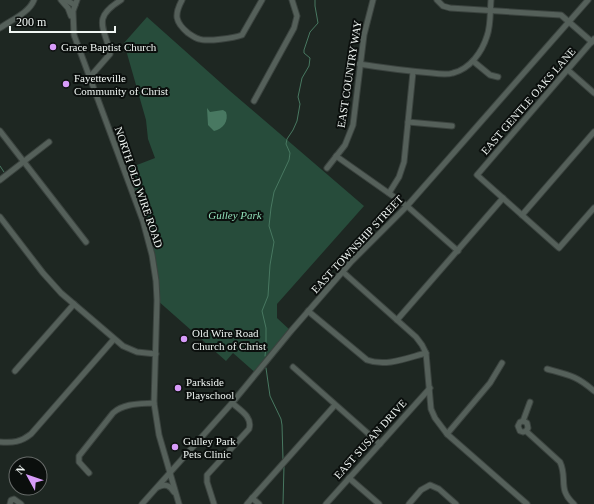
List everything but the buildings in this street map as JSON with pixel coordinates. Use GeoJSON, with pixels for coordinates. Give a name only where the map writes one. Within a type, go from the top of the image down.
{"type":"FeatureCollection","features":[{"type":"Feature","properties":{"kind":"street"},"geometry":{"type":"LineString","coordinates":[[0,28],[26,11],[34,0]]}},
{"type":"Feature","properties":{"kind":"street"},"geometry":{"type":"LineString","coordinates":[[61,0],[68,8],[73,21]]}},
{"type":"Feature","properties":{"kind":"street"},"geometry":{"type":"LineString","coordinates":[[66,0],[76,2]]}},
{"type":"Feature","properties":{"kind":"street"},"geometry":{"type":"LineString","coordinates":[[90,78],[110,54],[102,24],[102,17],[121,0]]}},
{"type":"Feature","properties":{"kind":"street"},"geometry":{"type":"LineString","coordinates":[[182,0],[178,7],[176,17],[178,23],[194,38],[200,40],[235,38],[242,35],[262,0]]}},
{"type":"Feature","properties":{"kind":"street"},"geometry":{"type":"LineString","coordinates":[[254,101],[294,28],[297,16],[292,0]]}},
{"type":"Feature","properties":{"kind":"street","name":"EAST COUNTRY WAY"},"geometry":{"type":"LineString","coordinates":[[327,168],[348,140],[353,125],[359,64],[364,35],[373,0]]}},
{"type":"Feature","properties":{"kind":"street"},"geometry":{"type":"LineString","coordinates":[[437,0],[443,6],[450,8],[558,14],[564,16],[593,40]]}},
{"type":"Feature","properties":{"kind":"street"},"geometry":{"type":"LineString","coordinates":[[359,64],[413,72],[452,74],[464,69],[473,61],[482,49],[488,35],[491,0]]}},
{"type":"Feature","properties":{"kind":"street","name":"EAST TOWNSHIP STREET"},"geometry":{"type":"LineString","coordinates":[[142,504],[232,403],[308,311],[368,244],[407,206],[588,0]]}},
{"type":"Feature","properties":{"kind":"street","name":"NORTH OLD WIRE ROAD"},"geometry":{"type":"LineString","coordinates":[[76,2],[73,21],[74,34],[143,221],[152,255],[157,300],[154,403],[159,435],[179,504]]}},
{"type":"Feature","properties":{"kind":"street","name":"EAST GENTLE OAKS LANE"},"geometry":{"type":"LineString","coordinates":[[503,198],[477,175],[593,40]]}},
{"type":"Feature","properties":{"kind":"street"},"geometry":{"type":"LineString","coordinates":[[473,61],[490,75],[498,77]]}},
{"type":"Feature","properties":{"kind":"street"},"geometry":{"type":"LineString","coordinates":[[568,70],[594,93]]}},
{"type":"Feature","properties":{"kind":"street"},"geometry":{"type":"LineString","coordinates":[[389,193],[402,170],[413,72]]}},
{"type":"Feature","properties":{"kind":"street"},"geometry":{"type":"LineString","coordinates":[[408,122],[452,126]]}},
{"type":"Feature","properties":{"kind":"street"},"geometry":{"type":"LineString","coordinates":[[0,131],[86,242]]}},
{"type":"Feature","properties":{"kind":"street"},"geometry":{"type":"LineString","coordinates":[[522,215],[594,132]]}},
{"type":"Feature","properties":{"kind":"street"},"geometry":{"type":"LineString","coordinates":[[0,180],[49,142]]}},
{"type":"Feature","properties":{"kind":"street"},"geometry":{"type":"LineString","coordinates":[[336,156],[407,206],[458,251]]}},
{"type":"Feature","properties":{"kind":"street"},"geometry":{"type":"LineString","coordinates":[[397,320],[503,198],[559,248],[594,208]]}},
{"type":"Feature","properties":{"kind":"street"},"geometry":{"type":"LineString","coordinates":[[0,217],[43,274],[74,304],[114,339],[132,351],[156,354]]}},
{"type":"Feature","properties":{"kind":"street"},"geometry":{"type":"LineString","coordinates":[[343,272],[420,340],[426,353],[431,409],[435,418],[447,434],[527,504]]}},
{"type":"Feature","properties":{"kind":"street"},"geometry":{"type":"LineString","coordinates":[[15,371],[74,304]]}},
{"type":"Feature","properties":{"kind":"street"},"geometry":{"type":"LineString","coordinates":[[308,311],[367,360],[375,363],[383,363],[426,353]]}},
{"type":"Feature","properties":{"kind":"street"},"geometry":{"type":"LineString","coordinates":[[0,442],[16,442],[31,434],[114,339]]}},
{"type":"Feature","properties":{"kind":"street"},"geometry":{"type":"LineString","coordinates":[[447,434],[490,383],[502,363]]}},
{"type":"Feature","properties":{"kind":"street"},"geometry":{"type":"LineString","coordinates":[[293,367],[380,444]]}},
{"type":"Feature","properties":{"kind":"street"},"geometry":{"type":"LineString","coordinates":[[547,369],[576,377],[594,391]]}},
{"type":"Feature","properties":{"kind":"street","name":"EAST SUSAN DRIVE"},"geometry":{"type":"LineString","coordinates":[[326,504],[430,388]]}},
{"type":"Feature","properties":{"kind":"street"},"geometry":{"type":"LineString","coordinates":[[530,402],[523,421],[519,423],[518,428],[521,431],[526,431],[560,462],[563,469],[564,493],[574,504]]}},
{"type":"Feature","properties":{"kind":"street"},"geometry":{"type":"LineString","coordinates":[[89,474],[79,462],[79,456],[114,413],[118,409],[127,405],[154,403]]}},
{"type":"Feature","properties":{"kind":"street"},"geometry":{"type":"LineString","coordinates":[[214,504],[207,482],[207,475],[249,429],[250,425],[248,417],[232,403]]}},
{"type":"Feature","properties":{"kind":"street"},"geometry":{"type":"LineString","coordinates":[[247,504],[335,404]]}},
{"type":"Feature","properties":{"kind":"street"},"geometry":{"type":"LineString","coordinates":[[523,421],[528,425],[526,431]]}},
{"type":"Feature","properties":{"kind":"street"},"geometry":{"type":"LineString","coordinates":[[349,478],[379,504]]}},
{"type":"Feature","properties":{"kind":"street"},"geometry":{"type":"LineString","coordinates":[[155,489],[162,485],[167,485],[176,496]]}},
{"type":"Feature","properties":{"kind":"street"},"geometry":{"type":"LineString","coordinates":[[409,504],[422,490],[430,486],[435,486],[456,504]]}},
{"type":"Feature","properties":{"kind":"street"},"geometry":{"type":"LineString","coordinates":[[252,498],[259,504]]}},
{"type":"Feature","properties":{"kind":"street"},"geometry":{"type":"LineString","coordinates":[[10,504],[11,500],[14,499],[21,504]]}},
{"type":"Feature","properties":{"kind":"green space","name":"Gulley Park"},"geometry":{"type":"Polygon","coordinates":[[[147,17],[230,91],[364,206],[277,304],[277,318],[291,331],[257,374],[233,353],[226,361],[157,300],[152,255],[124,170],[155,158],[148,139],[146,120],[124,43],[147,17]]]}},
{"type":"Feature","properties":{"kind":"shaded area"},"geometry":{"type":"Polygon","coordinates":[[[207,108],[210,112],[223,110],[226,112],[226,121],[223,126],[217,130],[214,131],[208,125],[207,108]]]}},
{"type":"Feature","properties":{"kind":"waterway"},"geometry":{"type":"LineString","coordinates":[[265,356],[266,328],[262,311],[268,296],[270,265],[274,242],[269,226],[271,208],[274,192],[289,160],[290,153],[286,144],[287,139],[297,121],[300,104],[298,97],[302,78],[309,66],[310,58],[304,53],[304,50],[310,32],[318,23],[315,0]]}},
{"type":"Feature","properties":{"kind":"waterway"},"geometry":{"type":"LineString","coordinates":[[0,166],[4,172]]}},
{"type":"Feature","properties":{"kind":"waterway"},"geometry":{"type":"LineString","coordinates":[[266,368],[270,396],[281,419],[283,459]]}},
{"type":"Feature","properties":{"kind":"waterway"},"geometry":{"type":"LineString","coordinates":[[283,504],[284,466]]}},
{"type":"Feature","properties":{"kind":"place","name":"Grace Baptist Church"},"geometry":{"type":"Point","coordinates":[53,47]}},
{"type":"Feature","properties":{"kind":"place","name":"Fayetteville Community of Christ"},"geometry":{"type":"Point","coordinates":[66,84]}},
{"type":"Feature","properties":{"kind":"place","name":"Old Wire Road Church of Christ"},"geometry":{"type":"Point","coordinates":[184,339]}},
{"type":"Feature","properties":{"kind":"place","name":"Parkside Playschool"},"geometry":{"type":"Point","coordinates":[178,388]}},
{"type":"Feature","properties":{"kind":"place","name":"Gulley Park Pets Clinic"},"geometry":{"type":"Point","coordinates":[175,447]}}]}
